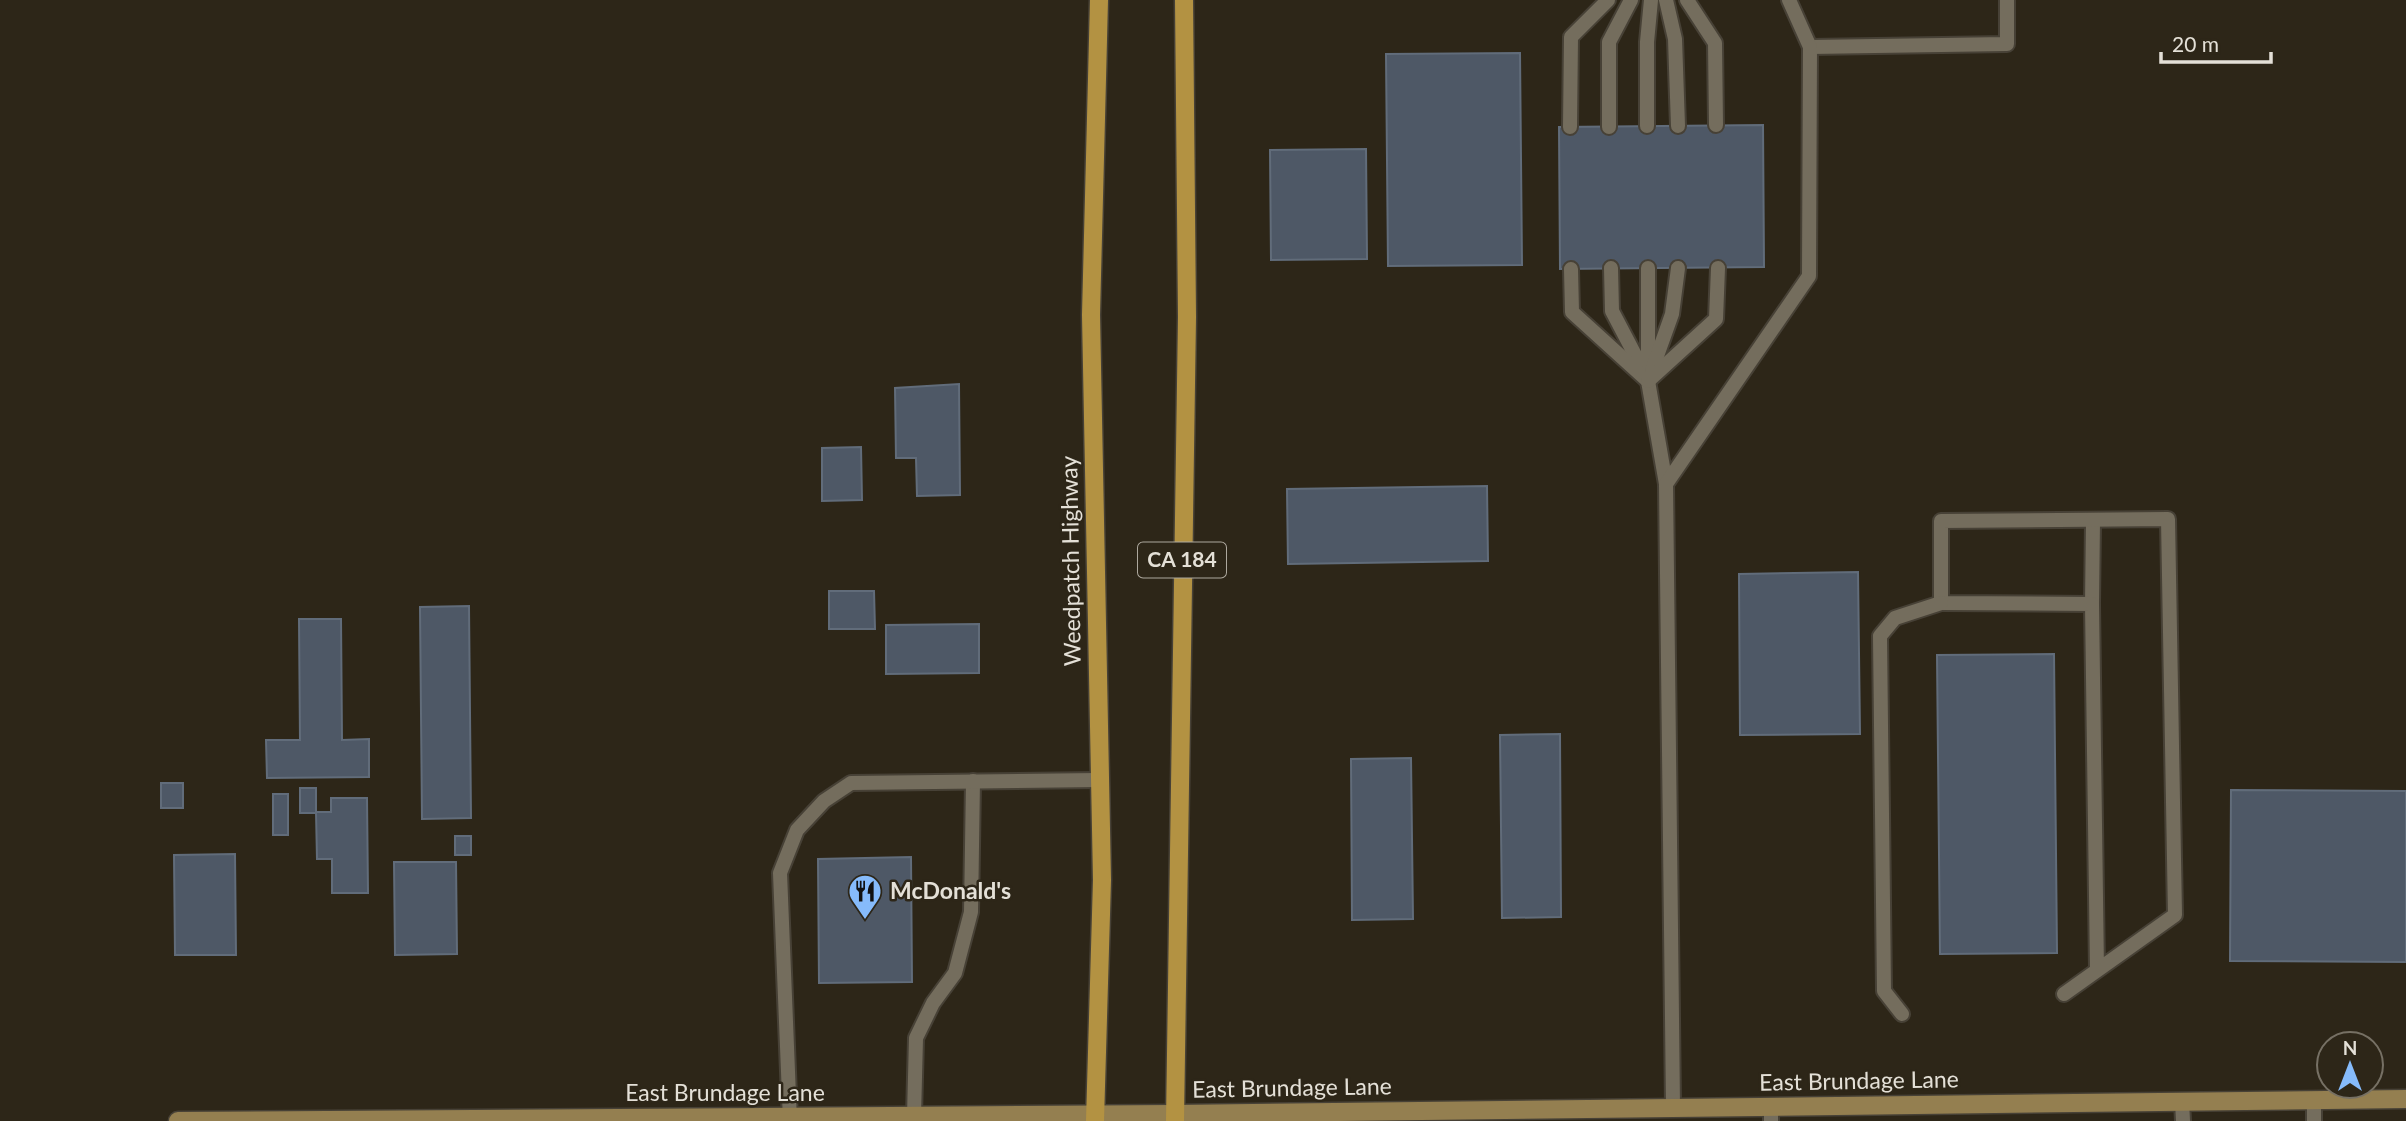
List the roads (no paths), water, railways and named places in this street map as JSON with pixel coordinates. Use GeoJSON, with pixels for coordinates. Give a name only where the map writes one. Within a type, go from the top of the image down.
{"type":"FeatureCollection","features":[{"type":"Feature","properties":{"kind":"main road","name":"Weedpatch Highway"},"geometry":{"type":"LineString","coordinates":[[1095,1118],[1102,880],[1091,315],[1100,0]]}},
{"type":"Feature","properties":{"kind":"main road","name":"CA 184"},"geometry":{"type":"LineString","coordinates":[[1175,1118],[1187,317],[1184,0]]}},
{"type":"Feature","properties":{"kind":"main road","name":"East Brundage Lane"},"geometry":{"type":"LineString","coordinates":[[178,1121],[1529,1115],[1673,1107],[1771,1114],[2182,1101],[2406,1099]]}},
{"type":"Feature","properties":{"kind":"lane"},"geometry":{"type":"LineString","coordinates":[[1570,127],[1571,37],[1608,0]]}},
{"type":"Feature","properties":{"kind":"lane"},"geometry":{"type":"LineString","coordinates":[[1609,127],[1609,42],[1630,0]]}},
{"type":"Feature","properties":{"kind":"lane"},"geometry":{"type":"LineString","coordinates":[[1647,126],[1647,42],[1651,0]]}},
{"type":"Feature","properties":{"kind":"lane"},"geometry":{"type":"LineString","coordinates":[[1666,0],[1675,39],[1678,126]]}},
{"type":"Feature","properties":{"kind":"lane"},"geometry":{"type":"LineString","coordinates":[[1687,0],[1715,43],[1716,125]]}},
{"type":"Feature","properties":{"kind":"lane"},"geometry":{"type":"LineString","coordinates":[[1666,484],[1809,276],[1810,47],[1789,0]]}},
{"type":"Feature","properties":{"kind":"lane"},"geometry":{"type":"LineString","coordinates":[[1810,47],[2007,44],[2007,0]]}},
{"type":"Feature","properties":{"kind":"lane"},"geometry":{"type":"LineString","coordinates":[[1611,268],[1612,311],[1648,382]]}},
{"type":"Feature","properties":{"kind":"lane"},"geometry":{"type":"LineString","coordinates":[[1648,268],[1648,382],[1666,484],[1673,1107]]}},
{"type":"Feature","properties":{"kind":"lane"},"geometry":{"type":"LineString","coordinates":[[1648,382],[1672,314],[1678,268]]}},
{"type":"Feature","properties":{"kind":"lane"},"geometry":{"type":"LineString","coordinates":[[1648,382],[1716,319],[1718,268]]}},
{"type":"Feature","properties":{"kind":"lane"},"geometry":{"type":"LineString","coordinates":[[1571,269],[1572,313],[1648,382]]}},
{"type":"Feature","properties":{"kind":"lane"},"geometry":{"type":"LineString","coordinates":[[1941,603],[1941,521],[2168,519],[2175,915],[2064,994]]}},
{"type":"Feature","properties":{"kind":"lane"},"geometry":{"type":"LineString","coordinates":[[2093,521],[2097,970]]}},
{"type":"Feature","properties":{"kind":"lane"},"geometry":{"type":"LineString","coordinates":[[1902,1014],[1884,991],[1880,636],[1895,618],[1941,603],[2092,604]]}},
{"type":"Feature","properties":{"kind":"lane"},"geometry":{"type":"LineString","coordinates":[[790,1119],[780,873],[797,830],[824,801],[851,783],[1099,780]]}},
{"type":"Feature","properties":{"kind":"lane"},"geometry":{"type":"LineString","coordinates":[[914,1116],[916,1038],[933,1003],[955,973],[971,912],[973,781]]}},
{"type":"Feature","properties":{"kind":"lane"},"geometry":{"type":"LineString","coordinates":[[2314,1100],[2314,1121]]}},
{"type":"Feature","properties":{"kind":"lane"},"geometry":{"type":"LineString","coordinates":[[2182,1101],[2183,1121]]}},
{"type":"Feature","properties":{"kind":"place","name":"McDonald's"},"geometry":{"type":"Point","coordinates":[865,921]}}]}
